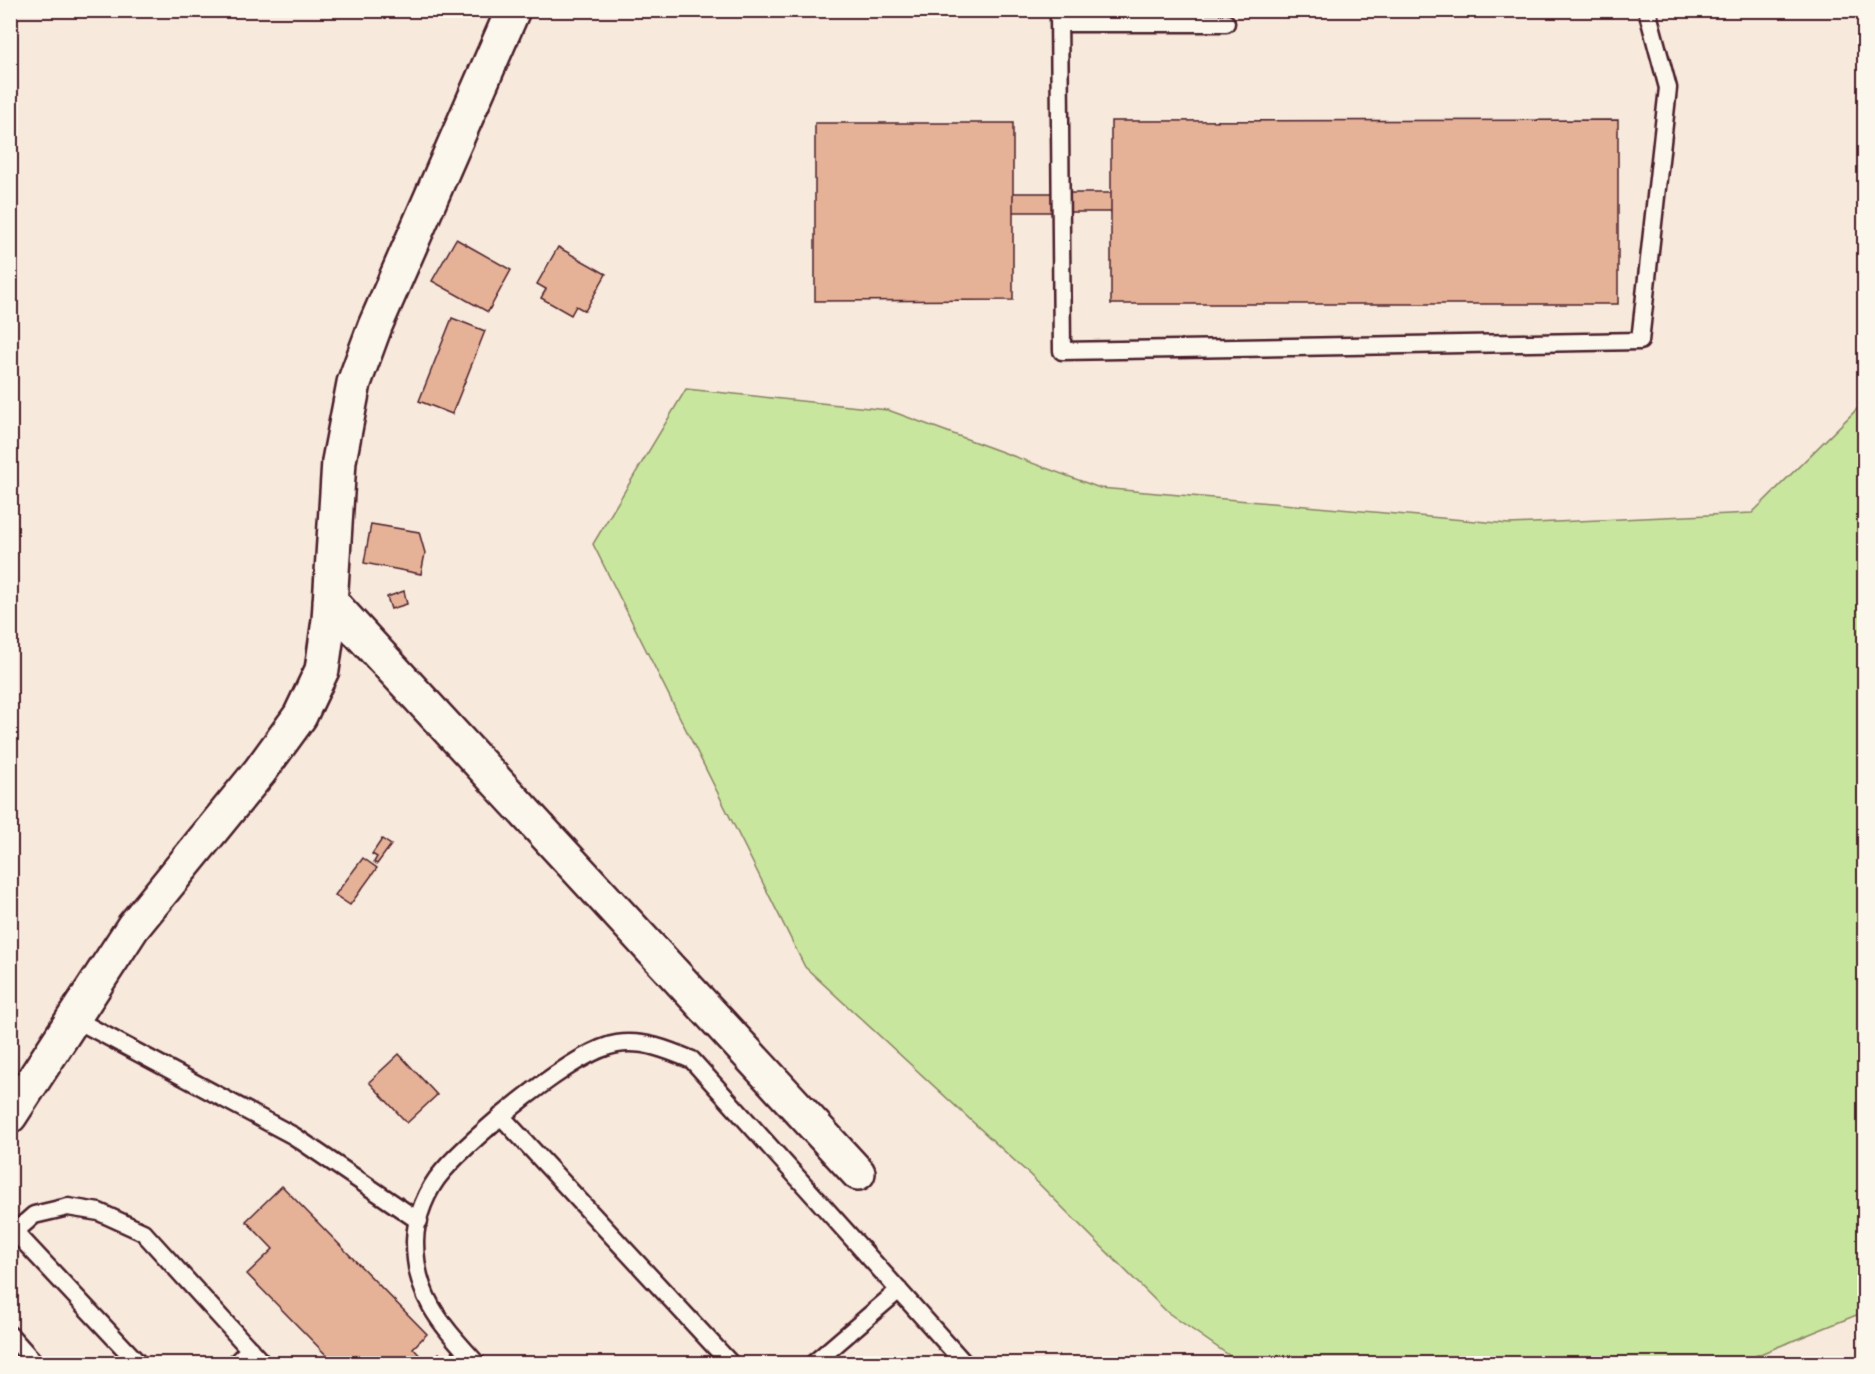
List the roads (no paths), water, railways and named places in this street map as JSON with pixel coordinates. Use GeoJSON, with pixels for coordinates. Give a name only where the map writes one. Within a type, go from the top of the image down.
{"type":"FeatureCollection","features":[{"type":"Feature","properties":{"kind":"street"},"geometry":{"type":"LineString","coordinates":[[10,1116],[133,927],[260,771],[300,716],[322,670],[330,601],[339,461],[354,383],[375,326],[513,10]]}},
{"type":"Feature","properties":{"kind":"street"},"geometry":{"type":"LineString","coordinates":[[330,601],[858,1173]]}},
{"type":"Feature","properties":{"kind":"lane"},"geometry":{"type":"LineString","coordinates":[[1226,24],[1059,17],[1062,351],[1640,341],[1668,88],[1647,10]]}},
{"type":"Feature","properties":{"kind":"lane"},"geometry":{"type":"LineString","coordinates":[[73,1018],[294,1136],[420,1221]]}},
{"type":"Feature","properties":{"kind":"lane"},"geometry":{"type":"LineString","coordinates":[[477,1364],[437,1320],[420,1281],[415,1241],[425,1197],[442,1171],[501,1116],[589,1052],[618,1044],[656,1045],[692,1060],[965,1364]]}},
{"type":"Feature","properties":{"kind":"lane"},"geometry":{"type":"LineString","coordinates":[[501,1116],[731,1364]]}},
{"type":"Feature","properties":{"kind":"lane"},"geometry":{"type":"LineString","coordinates":[[139,1364],[13,1234],[34,1215],[68,1207],[99,1212],[143,1232],[263,1364]]}},
{"type":"Feature","properties":{"kind":"lane"},"geometry":{"type":"LineString","coordinates":[[813,1364],[899,1290]]}},
{"type":"Feature","properties":{"kind":"lane"},"geometry":{"type":"LineString","coordinates":[[10,1335],[36,1364]]}},
{"type":"Feature","properties":{"kind":"lane"},"geometry":{"type":"LineString","coordinates":[[235,1364],[250,1349]]}}]}
